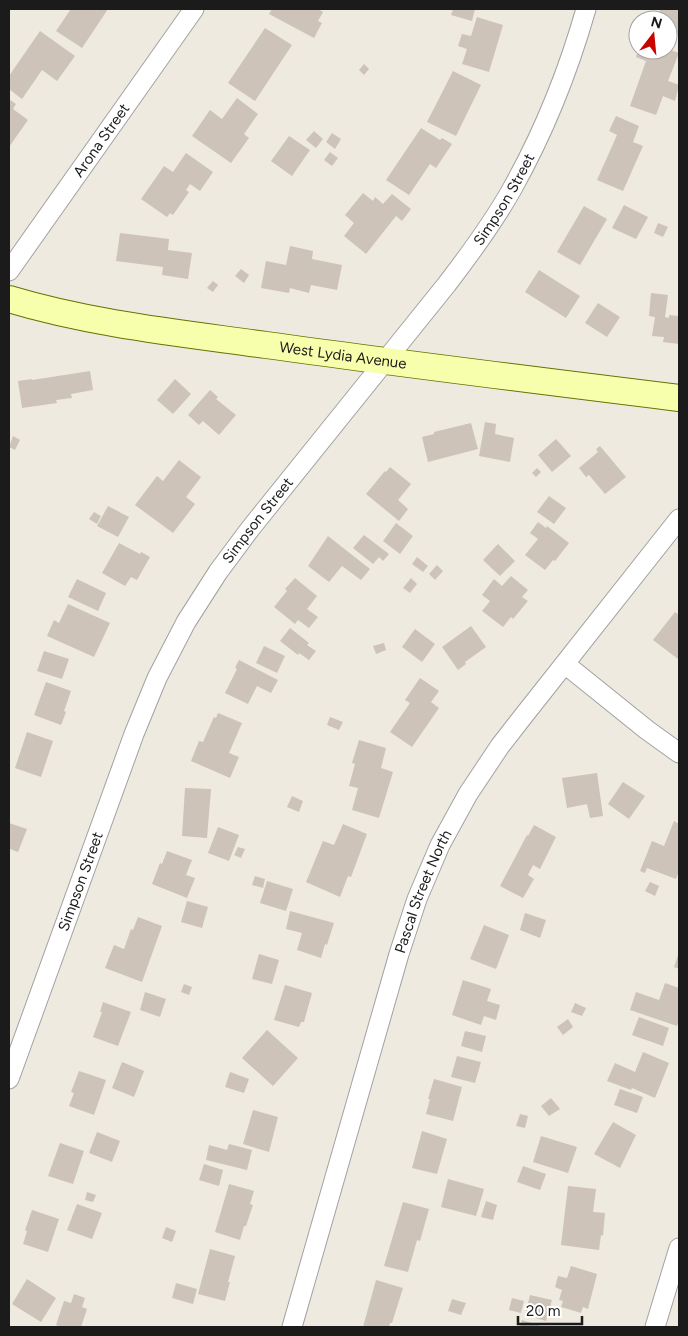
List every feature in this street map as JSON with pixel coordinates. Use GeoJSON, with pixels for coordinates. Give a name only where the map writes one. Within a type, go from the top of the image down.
{"type":"FeatureCollection","features":[{"type":"Feature","properties":{"kind":"street","name":"Arona Street"},"geometry":{"type":"LineString","coordinates":[[9,271],[194,9]]}},
{"type":"Feature","properties":{"kind":"street","name":"Simpson Street"},"geometry":{"type":"LineString","coordinates":[[9,1078],[134,734],[157,678],[186,622],[218,572],[250,529],[385,362],[476,245],[511,190],[535,145],[561,85],[586,9]]}},
{"type":"Feature","properties":{"kind":"street","name":"West Lydia Avenue"},"geometry":{"type":"LineString","coordinates":[[9,299],[75,316],[138,327],[385,362],[679,398]]}},
{"type":"Feature","properties":{"kind":"street","name":"Pascal Street North"},"geometry":{"type":"LineString","coordinates":[[292,1327],[399,954],[417,899],[440,846],[468,794],[500,746],[679,519]]}},
{"type":"Feature","properties":{"kind":"street"},"geometry":{"type":"LineString","coordinates":[[565,664],[647,730],[679,753]]}},
{"type":"Feature","properties":{"kind":"street"},"geometry":{"type":"LineString","coordinates":[[655,1327],[679,1248]]}},
{"type":"Feature","properties":{"kind":"building"},"geometry":{"type":"Polygon","coordinates":[[[71,9],[108,9],[82,48],[56,31],[71,9]]]}},
{"type":"Feature","properties":{"kind":"building"},"geometry":{"type":"Polygon","coordinates":[[[272,9],[318,9],[323,12],[318,21],[322,23],[314,38],[269,14],[272,9]]]}},
{"type":"Feature","properties":{"kind":"building"},"geometry":{"type":"Polygon","coordinates":[[[453,9],[475,9],[472,21],[451,15],[453,9]]]}},
{"type":"Feature","properties":{"kind":"building"},"geometry":{"type":"Polygon","coordinates":[[[679,9],[679,35],[678,10],[660,10],[679,9]]]}},
{"type":"Feature","properties":{"kind":"building"},"geometry":{"type":"Polygon","coordinates":[[[477,17],[503,25],[489,72],[462,64],[467,49],[458,46],[462,34],[471,36],[477,17]]]}},
{"type":"Feature","properties":{"kind":"building"},"geometry":{"type":"Polygon","coordinates":[[[265,28],[292,45],[255,101],[228,83],[265,28]]]}},
{"type":"Feature","properties":{"kind":"building"},"geometry":{"type":"Polygon","coordinates":[[[40,31],[75,56],[57,81],[42,70],[22,99],[9,89],[9,76],[40,31]]]}},
{"type":"Feature","properties":{"kind":"building"},"geometry":{"type":"Polygon","coordinates":[[[644,60],[676,60],[668,81],[679,85],[675,101],[663,96],[656,115],[630,106],[646,61],[644,60]]]}},
{"type":"Feature","properties":{"kind":"building"},"geometry":{"type":"Polygon","coordinates":[[[364,64],[369,69],[364,75],[359,70],[364,64]]]}},
{"type":"Feature","properties":{"kind":"building"},"geometry":{"type":"Polygon","coordinates":[[[453,71],[481,85],[456,136],[427,122],[453,71]]]}},
{"type":"Feature","properties":{"kind":"building"},"geometry":{"type":"Polygon","coordinates":[[[237,98],[258,114],[244,134],[249,138],[231,163],[192,136],[210,110],[222,119],[237,98]]]}},
{"type":"Feature","properties":{"kind":"building"},"geometry":{"type":"Polygon","coordinates":[[[9,99],[16,104],[13,109],[28,120],[9,147],[9,99]]]}},
{"type":"Feature","properties":{"kind":"building"},"geometry":{"type":"Polygon","coordinates":[[[616,116],[639,126],[633,142],[643,146],[623,191],[597,180],[617,135],[609,131],[616,116]]]}},
{"type":"Feature","properties":{"kind":"building"},"geometry":{"type":"Polygon","coordinates":[[[421,128],[440,140],[442,138],[452,144],[436,168],[430,164],[409,195],[386,180],[421,128]]]}},
{"type":"Feature","properties":{"kind":"building"},"geometry":{"type":"Polygon","coordinates":[[[314,131],[323,139],[316,148],[306,140],[314,131]]]}},
{"type":"Feature","properties":{"kind":"building"},"geometry":{"type":"Polygon","coordinates":[[[332,133],[341,139],[335,149],[326,142],[332,133]]]}},
{"type":"Feature","properties":{"kind":"building"},"geometry":{"type":"Polygon","coordinates":[[[289,136],[310,150],[292,176],[271,161],[289,136]]]}},
{"type":"Feature","properties":{"kind":"building"},"geometry":{"type":"Polygon","coordinates":[[[330,152],[338,158],[332,166],[324,160],[330,152]]]}},
{"type":"Feature","properties":{"kind":"building"},"geometry":{"type":"Polygon","coordinates":[[[186,153],[213,172],[200,191],[190,184],[186,190],[189,192],[173,215],[170,213],[167,217],[141,199],[164,166],[173,172],[186,153]]]}},
{"type":"Feature","properties":{"kind":"building"},"geometry":{"type":"Polygon","coordinates":[[[363,193],[373,201],[375,197],[383,204],[392,194],[411,209],[402,221],[396,216],[366,254],[344,236],[354,223],[345,215],[363,193]]]}},
{"type":"Feature","properties":{"kind":"building"},"geometry":{"type":"Polygon","coordinates":[[[624,205],[648,217],[636,239],[612,228],[624,205]]]}},
{"type":"Feature","properties":{"kind":"building"},"geometry":{"type":"Polygon","coordinates":[[[584,206],[607,219],[580,265],[557,252],[584,206]]]}},
{"type":"Feature","properties":{"kind":"building"},"geometry":{"type":"Polygon","coordinates":[[[658,223],[668,227],[663,237],[654,233],[658,223]]]}},
{"type":"Feature","properties":{"kind":"building"},"geometry":{"type":"Polygon","coordinates":[[[120,233],[169,239],[168,250],[192,253],[188,279],[162,275],[163,267],[116,261],[120,233]]]}},
{"type":"Feature","properties":{"kind":"building"},"geometry":{"type":"Polygon","coordinates":[[[290,246],[313,251],[312,259],[342,265],[337,290],[311,285],[309,293],[290,288],[289,293],[261,288],[266,261],[286,265],[290,246]]]}},
{"type":"Feature","properties":{"kind":"building"},"geometry":{"type":"Polygon","coordinates":[[[241,269],[249,275],[244,283],[235,276],[241,269]]]}},
{"type":"Feature","properties":{"kind":"building"},"geometry":{"type":"Polygon","coordinates":[[[539,270],[580,296],[566,318],[525,292],[539,270]]]}},
{"type":"Feature","properties":{"kind":"building"},"geometry":{"type":"Polygon","coordinates":[[[213,281],[218,285],[213,292],[207,288],[213,281]]]}},
{"type":"Feature","properties":{"kind":"building"},"geometry":{"type":"Polygon","coordinates":[[[651,293],[668,295],[665,317],[669,318],[669,315],[679,316],[679,344],[663,342],[664,337],[652,336],[655,317],[649,316],[651,293]]]}},
{"type":"Feature","properties":{"kind":"building"},"geometry":{"type":"Polygon","coordinates":[[[598,303],[620,317],[607,337],[585,323],[598,303]]]}},
{"type":"Feature","properties":{"kind":"building"},"geometry":{"type":"Polygon","coordinates":[[[90,371],[93,390],[71,394],[72,398],[56,400],[57,403],[22,408],[18,381],[90,371]]]}},
{"type":"Feature","properties":{"kind":"building"},"geometry":{"type":"Polygon","coordinates":[[[175,379],[191,394],[173,414],[157,400],[175,379]]]}},
{"type":"Feature","properties":{"kind":"building"},"geometry":{"type":"Polygon","coordinates":[[[210,390],[218,397],[216,399],[236,415],[219,435],[203,421],[199,425],[188,415],[210,390]]]}},
{"type":"Feature","properties":{"kind":"building"},"geometry":{"type":"Polygon","coordinates":[[[485,422],[496,424],[495,434],[514,438],[510,462],[479,456],[485,422]]]}},
{"type":"Feature","properties":{"kind":"building"},"geometry":{"type":"Polygon","coordinates":[[[471,423],[478,449],[428,462],[422,437],[434,434],[434,432],[471,423]]]}},
{"type":"Feature","properties":{"kind":"building"},"geometry":{"type":"Polygon","coordinates":[[[13,436],[20,440],[15,450],[9,447],[13,436]]]}},
{"type":"Feature","properties":{"kind":"building"},"geometry":{"type":"Polygon","coordinates":[[[556,439],[571,456],[552,472],[538,455],[556,439]]]}},
{"type":"Feature","properties":{"kind":"building"},"geometry":{"type":"Polygon","coordinates":[[[600,446],[626,477],[605,494],[589,475],[586,477],[579,468],[598,452],[596,449],[600,446]]]}},
{"type":"Feature","properties":{"kind":"building"},"geometry":{"type":"Polygon","coordinates":[[[179,460],[201,477],[186,497],[195,504],[173,533],[135,505],[157,476],[163,481],[179,460]]]}},
{"type":"Feature","properties":{"kind":"building"},"geometry":{"type":"Polygon","coordinates":[[[390,467],[411,484],[398,500],[408,509],[399,521],[366,494],[390,467]]]}},
{"type":"Feature","properties":{"kind":"building"},"geometry":{"type":"Polygon","coordinates":[[[537,468],[541,472],[536,477],[532,473],[537,468]]]}},
{"type":"Feature","properties":{"kind":"building"},"geometry":{"type":"Polygon","coordinates":[[[549,496],[566,508],[554,524],[537,512],[549,496]]]}},
{"type":"Feature","properties":{"kind":"building"},"geometry":{"type":"Polygon","coordinates":[[[108,506],[129,517],[118,537],[97,526],[108,506]]]}},
{"type":"Feature","properties":{"kind":"building"},"geometry":{"type":"Polygon","coordinates":[[[94,512],[101,516],[97,524],[89,519],[94,512]]]}},
{"type":"Feature","properties":{"kind":"building"},"geometry":{"type":"Polygon","coordinates":[[[538,522],[546,528],[547,526],[569,543],[545,570],[525,555],[538,539],[530,533],[538,522]]]}},
{"type":"Feature","properties":{"kind":"building"},"geometry":{"type":"Polygon","coordinates":[[[396,523],[413,536],[400,554],[383,541],[396,523]]]}},
{"type":"Feature","properties":{"kind":"building"},"geometry":{"type":"Polygon","coordinates":[[[364,535],[389,554],[383,561],[379,557],[373,564],[353,548],[364,535]]]}},
{"type":"Feature","properties":{"kind":"building"},"geometry":{"type":"Polygon","coordinates":[[[328,536],[370,569],[361,580],[342,566],[329,582],[308,566],[328,536]]]}},
{"type":"Feature","properties":{"kind":"building"},"geometry":{"type":"Polygon","coordinates":[[[119,543],[150,557],[137,580],[131,577],[125,586],[102,573],[119,543]]]}},
{"type":"Feature","properties":{"kind":"building"},"geometry":{"type":"Polygon","coordinates":[[[498,544],[515,561],[500,576],[483,560],[498,544]]]}},
{"type":"Feature","properties":{"kind":"building"},"geometry":{"type":"Polygon","coordinates":[[[417,557],[428,566],[423,572],[412,564],[417,557]]]}},
{"type":"Feature","properties":{"kind":"building"},"geometry":{"type":"Polygon","coordinates":[[[437,565],[443,571],[435,580],[429,574],[437,565]]]}},
{"type":"Feature","properties":{"kind":"building"},"geometry":{"type":"Polygon","coordinates":[[[511,576],[528,590],[522,597],[528,601],[513,619],[511,617],[503,627],[482,611],[490,601],[482,595],[494,579],[502,586],[511,576]]]}},
{"type":"Feature","properties":{"kind":"building"},"geometry":{"type":"Polygon","coordinates":[[[295,578],[317,596],[307,609],[318,617],[309,628],[298,620],[295,624],[274,607],[287,591],[285,589],[295,578]]]}},
{"type":"Feature","properties":{"kind":"building"},"geometry":{"type":"Polygon","coordinates":[[[411,578],[417,584],[410,593],[403,588],[411,578]]]}},
{"type":"Feature","properties":{"kind":"building"},"geometry":{"type":"Polygon","coordinates":[[[77,579],[106,593],[98,611],[68,597],[77,579]]]}},
{"type":"Feature","properties":{"kind":"building"},"geometry":{"type":"Polygon","coordinates":[[[68,604],[110,623],[94,657],[47,636],[54,620],[59,623],[68,604]]]}},
{"type":"Feature","properties":{"kind":"building"},"geometry":{"type":"Polygon","coordinates":[[[675,612],[679,615],[678,659],[653,640],[675,612]]]}},
{"type":"Feature","properties":{"kind":"building"},"geometry":{"type":"Polygon","coordinates":[[[471,626],[486,647],[465,662],[466,664],[458,670],[442,647],[471,626]]]}},
{"type":"Feature","properties":{"kind":"building"},"geometry":{"type":"Polygon","coordinates":[[[290,628],[316,651],[309,660],[299,653],[298,655],[280,641],[290,628]]]}},
{"type":"Feature","properties":{"kind":"building"},"geometry":{"type":"Polygon","coordinates":[[[415,629],[435,644],[422,662],[402,647],[415,629]]]}},
{"type":"Feature","properties":{"kind":"building"},"geometry":{"type":"Polygon","coordinates":[[[384,643],[386,650],[376,654],[373,646],[384,643]]]}},
{"type":"Feature","properties":{"kind":"building"},"geometry":{"type":"Polygon","coordinates":[[[264,646],[285,656],[277,673],[256,663],[264,646]]]}},
{"type":"Feature","properties":{"kind":"building"},"geometry":{"type":"Polygon","coordinates":[[[44,651],[69,659],[62,679],[37,671],[44,651]]]}},
{"type":"Feature","properties":{"kind":"building"},"geometry":{"type":"Polygon","coordinates":[[[239,660],[278,680],[271,693],[257,686],[248,704],[225,693],[237,669],[235,668],[239,660]]]}},
{"type":"Feature","properties":{"kind":"building"},"geometry":{"type":"Polygon","coordinates":[[[420,678],[439,691],[431,702],[439,708],[412,747],[390,732],[410,703],[405,700],[420,678]]]}},
{"type":"Feature","properties":{"kind":"building"},"geometry":{"type":"Polygon","coordinates":[[[46,682],[71,691],[61,725],[34,715],[46,682]]]}},
{"type":"Feature","properties":{"kind":"building"},"geometry":{"type":"Polygon","coordinates":[[[218,713],[242,723],[229,753],[239,757],[230,778],[191,761],[199,741],[203,742],[214,717],[216,718],[218,713]]]}},
{"type":"Feature","properties":{"kind":"building"},"geometry":{"type":"Polygon","coordinates":[[[330,717],[343,722],[339,730],[327,725],[330,717]]]}},
{"type":"Feature","properties":{"kind":"building"},"geometry":{"type":"Polygon","coordinates":[[[27,732],[53,741],[41,777],[15,768],[27,732]]]}},
{"type":"Feature","properties":{"kind":"building"},"geometry":{"type":"Polygon","coordinates":[[[359,740],[386,748],[381,768],[393,772],[379,818],[352,810],[358,788],[349,786],[355,764],[352,763],[359,740]]]}},
{"type":"Feature","properties":{"kind":"building"},"geometry":{"type":"Polygon","coordinates":[[[597,773],[603,816],[590,818],[587,804],[567,808],[562,778],[597,773]]]}},
{"type":"Feature","properties":{"kind":"building"},"geometry":{"type":"Polygon","coordinates":[[[623,782],[645,796],[629,819],[608,804],[623,782]]]}},
{"type":"Feature","properties":{"kind":"building"},"geometry":{"type":"Polygon","coordinates":[[[185,788],[211,789],[207,838],[182,836],[185,788]]]}},
{"type":"Feature","properties":{"kind":"building"},"geometry":{"type":"Polygon","coordinates":[[[292,796],[303,801],[299,812],[287,807],[292,796]]]}},
{"type":"Feature","properties":{"kind":"building"},"geometry":{"type":"Polygon","coordinates":[[[674,821],[679,824],[679,871],[676,879],[647,868],[645,873],[640,871],[652,841],[664,846],[674,821]]]}},
{"type":"Feature","properties":{"kind":"building"},"geometry":{"type":"Polygon","coordinates":[[[9,823],[27,829],[18,852],[10,849],[9,853],[9,823]]]}},
{"type":"Feature","properties":{"kind":"building"},"geometry":{"type":"Polygon","coordinates":[[[343,824],[367,834],[351,877],[348,876],[340,897],[306,882],[323,841],[334,845],[343,824]]]}},
{"type":"Feature","properties":{"kind":"building"},"geometry":{"type":"Polygon","coordinates":[[[534,825],[556,837],[540,869],[533,865],[528,875],[534,879],[523,898],[500,886],[534,825]]]}},
{"type":"Feature","properties":{"kind":"building"},"geometry":{"type":"Polygon","coordinates":[[[218,827],[239,835],[229,861],[208,853],[218,827]]]}},
{"type":"Feature","properties":{"kind":"building"},"geometry":{"type":"Polygon","coordinates":[[[238,847],[245,849],[241,858],[234,855],[238,847]]]}},
{"type":"Feature","properties":{"kind":"building"},"geometry":{"type":"Polygon","coordinates":[[[167,851],[192,860],[186,875],[195,878],[187,898],[152,884],[167,851]]]}},
{"type":"Feature","properties":{"kind":"building"},"geometry":{"type":"Polygon","coordinates":[[[255,876],[265,879],[263,888],[252,885],[255,876]]]}},
{"type":"Feature","properties":{"kind":"building"},"geometry":{"type":"Polygon","coordinates":[[[267,881],[293,889],[286,911],[260,903],[267,881]]]}},
{"type":"Feature","properties":{"kind":"building"},"geometry":{"type":"Polygon","coordinates":[[[650,882],[659,886],[655,896],[645,891],[650,882]]]}},
{"type":"Feature","properties":{"kind":"building"},"geometry":{"type":"Polygon","coordinates":[[[187,901],[208,907],[202,928],[181,922],[187,901]]]}},
{"type":"Feature","properties":{"kind":"building"},"geometry":{"type":"Polygon","coordinates":[[[290,911],[334,923],[321,958],[297,950],[302,933],[286,929],[290,911]]]}},
{"type":"Feature","properties":{"kind":"building"},"geometry":{"type":"Polygon","coordinates":[[[525,913],[546,920],[540,938],[520,930],[525,913]]]}},
{"type":"Feature","properties":{"kind":"building"},"geometry":{"type":"Polygon","coordinates":[[[138,917],[162,926],[142,982],[105,968],[114,945],[124,949],[131,929],[133,930],[138,917]]]}},
{"type":"Feature","properties":{"kind":"building"},"geometry":{"type":"Polygon","coordinates":[[[484,925],[509,935],[496,969],[470,959],[484,925]]]}},
{"type":"Feature","properties":{"kind":"building"},"geometry":{"type":"Polygon","coordinates":[[[679,952],[679,969],[674,967],[679,952]]]}},
{"type":"Feature","properties":{"kind":"building"},"geometry":{"type":"Polygon","coordinates":[[[259,954],[279,960],[272,984],[252,979],[259,954]]]}},
{"type":"Feature","properties":{"kind":"building"},"geometry":{"type":"Polygon","coordinates":[[[463,980],[491,989],[487,1001],[500,1005],[496,1020],[484,1016],[481,1025],[452,1015],[463,980]]]}},
{"type":"Feature","properties":{"kind":"building"},"geometry":{"type":"Polygon","coordinates":[[[665,983],[679,988],[679,1020],[677,1026],[630,1010],[636,992],[659,1000],[665,983]]]}},
{"type":"Feature","properties":{"kind":"building"},"geometry":{"type":"Polygon","coordinates":[[[184,984],[192,987],[189,995],[181,992],[184,984]]]}},
{"type":"Feature","properties":{"kind":"building"},"geometry":{"type":"Polygon","coordinates":[[[285,985],[312,993],[304,1022],[301,1022],[299,1027],[274,1020],[285,985]]]}},
{"type":"Feature","properties":{"kind":"building"},"geometry":{"type":"Polygon","coordinates":[[[145,992],[166,999],[160,1017],[140,1010],[145,992]]]}},
{"type":"Feature","properties":{"kind":"building"},"geometry":{"type":"Polygon","coordinates":[[[103,1002],[131,1012],[118,1046],[93,1037],[102,1012],[100,1012],[103,1002]]]}},
{"type":"Feature","properties":{"kind":"building"},"geometry":{"type":"Polygon","coordinates":[[[575,1003],[586,1008],[582,1016],[571,1012],[575,1003]]]}},
{"type":"Feature","properties":{"kind":"building"},"geometry":{"type":"Polygon","coordinates":[[[639,1017],[669,1028],[663,1046],[632,1035],[639,1017]]]}},
{"type":"Feature","properties":{"kind":"building"},"geometry":{"type":"Polygon","coordinates":[[[568,1019],[573,1027],[563,1035],[557,1027],[568,1019]]]}},
{"type":"Feature","properties":{"kind":"building"},"geometry":{"type":"Polygon","coordinates":[[[267,1030],[298,1058],[273,1086],[242,1058],[267,1030]]]}},
{"type":"Feature","properties":{"kind":"building"},"geometry":{"type":"Polygon","coordinates":[[[465,1031],[486,1036],[482,1052],[461,1046],[465,1031]]]}},
{"type":"Feature","properties":{"kind":"building"},"geometry":{"type":"Polygon","coordinates":[[[643,1052],[669,1063],[655,1098],[632,1088],[631,1090],[607,1081],[615,1063],[635,1072],[643,1052]]]}},
{"type":"Feature","properties":{"kind":"building"},"geometry":{"type":"Polygon","coordinates":[[[457,1056],[481,1062],[475,1083],[451,1077],[457,1056]]]}},
{"type":"Feature","properties":{"kind":"building"},"geometry":{"type":"Polygon","coordinates":[[[122,1062],[144,1071],[134,1097],[112,1088],[122,1062]]]}},
{"type":"Feature","properties":{"kind":"building"},"geometry":{"type":"Polygon","coordinates":[[[79,1071],[106,1080],[94,1115],[69,1106],[74,1093],[71,1092],[79,1071]]]}},
{"type":"Feature","properties":{"kind":"building"},"geometry":{"type":"Polygon","coordinates":[[[230,1072],[249,1079],[244,1093],[225,1087],[230,1072]]]}},
{"type":"Feature","properties":{"kind":"building"},"geometry":{"type":"Polygon","coordinates":[[[434,1079],[462,1087],[453,1121],[426,1114],[434,1079]]]}},
{"type":"Feature","properties":{"kind":"building"},"geometry":{"type":"Polygon","coordinates":[[[620,1089],[643,1097],[637,1113],[614,1105],[620,1089]]]}},
{"type":"Feature","properties":{"kind":"building"},"geometry":{"type":"Polygon","coordinates":[[[551,1098],[560,1109],[549,1116],[541,1106],[551,1098]]]}},
{"type":"Feature","properties":{"kind":"building"},"geometry":{"type":"Polygon","coordinates":[[[253,1110],[278,1117],[269,1152],[243,1144],[253,1110]]]}},
{"type":"Feature","properties":{"kind":"building"},"geometry":{"type":"Polygon","coordinates":[[[520,1114],[528,1116],[525,1128],[516,1126],[520,1114]]]}},
{"type":"Feature","properties":{"kind":"building"},"geometry":{"type":"Polygon","coordinates":[[[613,1122],[636,1135],[620,1168],[594,1154],[613,1122]]]}},
{"type":"Feature","properties":{"kind":"building"},"geometry":{"type":"Polygon","coordinates":[[[422,1131],[447,1139],[437,1174],[412,1168],[422,1131]]]}},
{"type":"Feature","properties":{"kind":"building"},"geometry":{"type":"Polygon","coordinates":[[[97,1132],[120,1141],[112,1162],[89,1153],[97,1132]]]}},
{"type":"Feature","properties":{"kind":"building"},"geometry":{"type":"Polygon","coordinates":[[[541,1136],[577,1147],[568,1173],[533,1162],[541,1136]]]}},
{"type":"Feature","properties":{"kind":"building"},"geometry":{"type":"Polygon","coordinates":[[[60,1143],[84,1151],[73,1184],[48,1176],[60,1143]]]}},
{"type":"Feature","properties":{"kind":"building"},"geometry":{"type":"Polygon","coordinates":[[[229,1144],[252,1150],[247,1170],[206,1160],[209,1145],[227,1150],[229,1144]]]}},
{"type":"Feature","properties":{"kind":"building"},"geometry":{"type":"Polygon","coordinates":[[[204,1164],[223,1170],[219,1186],[199,1180],[204,1164]]]}},
{"type":"Feature","properties":{"kind":"building"},"geometry":{"type":"Polygon","coordinates":[[[523,1166],[546,1174],[540,1190],[517,1182],[523,1166]]]}},
{"type":"Feature","properties":{"kind":"building"},"geometry":{"type":"Polygon","coordinates":[[[448,1179],[484,1189],[476,1216],[441,1207],[448,1179]]]}},
{"type":"Feature","properties":{"kind":"building"},"geometry":{"type":"Polygon","coordinates":[[[229,1184],[254,1191],[250,1204],[253,1205],[240,1240],[215,1232],[229,1184]]]}},
{"type":"Feature","properties":{"kind":"building"},"geometry":{"type":"Polygon","coordinates":[[[568,1186],[596,1189],[593,1212],[605,1213],[603,1236],[601,1235],[599,1250],[561,1245],[568,1186]]]}},
{"type":"Feature","properties":{"kind":"building"},"geometry":{"type":"Polygon","coordinates":[[[87,1192],[96,1195],[93,1202],[85,1200],[87,1192]]]}},
{"type":"Feature","properties":{"kind":"building"},"geometry":{"type":"Polygon","coordinates":[[[486,1201],[497,1205],[493,1220],[481,1217],[486,1201]]]}},
{"type":"Feature","properties":{"kind":"building"},"geometry":{"type":"Polygon","coordinates":[[[403,1202],[429,1209],[420,1241],[417,1240],[408,1272],[384,1266],[403,1202]]]}},
{"type":"Feature","properties":{"kind":"building"},"geometry":{"type":"Polygon","coordinates":[[[77,1204],[102,1213],[92,1239],[67,1230],[77,1204]]]}},
{"type":"Feature","properties":{"kind":"building"},"geometry":{"type":"Polygon","coordinates":[[[32,1210],[59,1219],[48,1252],[23,1244],[27,1231],[25,1230],[32,1210]]]}},
{"type":"Feature","properties":{"kind":"building"},"geometry":{"type":"Polygon","coordinates":[[[166,1227],[176,1231],[172,1242],[162,1238],[166,1227]]]}},
{"type":"Feature","properties":{"kind":"building"},"geometry":{"type":"Polygon","coordinates":[[[210,1249],[235,1256],[225,1301],[198,1294],[210,1249]]]}},
{"type":"Feature","properties":{"kind":"building"},"geometry":{"type":"Polygon","coordinates":[[[571,1266],[597,1274],[588,1309],[583,1307],[581,1313],[561,1307],[563,1301],[559,1300],[562,1290],[555,1287],[558,1276],[567,1278],[571,1266]]]}},
{"type":"Feature","properties":{"kind":"building"},"geometry":{"type":"Polygon","coordinates":[[[27,1279],[56,1298],[41,1322],[12,1304],[27,1279]]]}},
{"type":"Feature","properties":{"kind":"building"},"geometry":{"type":"Polygon","coordinates":[[[376,1280],[403,1288],[389,1327],[363,1327],[376,1280]]]}},
{"type":"Feature","properties":{"kind":"building"},"geometry":{"type":"Polygon","coordinates":[[[176,1283],[197,1289],[193,1304],[172,1298],[176,1283]]]}},
{"type":"Feature","properties":{"kind":"building"},"geometry":{"type":"Polygon","coordinates":[[[74,1294],[85,1298],[82,1307],[87,1309],[81,1327],[61,1327],[56,1325],[64,1301],[71,1303],[74,1294]]]}},
{"type":"Feature","properties":{"kind":"building"},"geometry":{"type":"Polygon","coordinates":[[[530,1295],[552,1300],[546,1321],[525,1315],[530,1295]]]}},
{"type":"Feature","properties":{"kind":"building"},"geometry":{"type":"Polygon","coordinates":[[[512,1298],[524,1301],[521,1313],[509,1310],[512,1298]]]}},
{"type":"Feature","properties":{"kind":"building"},"geometry":{"type":"Polygon","coordinates":[[[452,1299],[466,1303],[461,1315],[448,1311],[452,1299]]]}},
{"type":"Feature","properties":{"kind":"building"},"geometry":{"type":"Polygon","coordinates":[[[522,1320],[544,1327],[520,1327],[522,1320]]]}}]}
